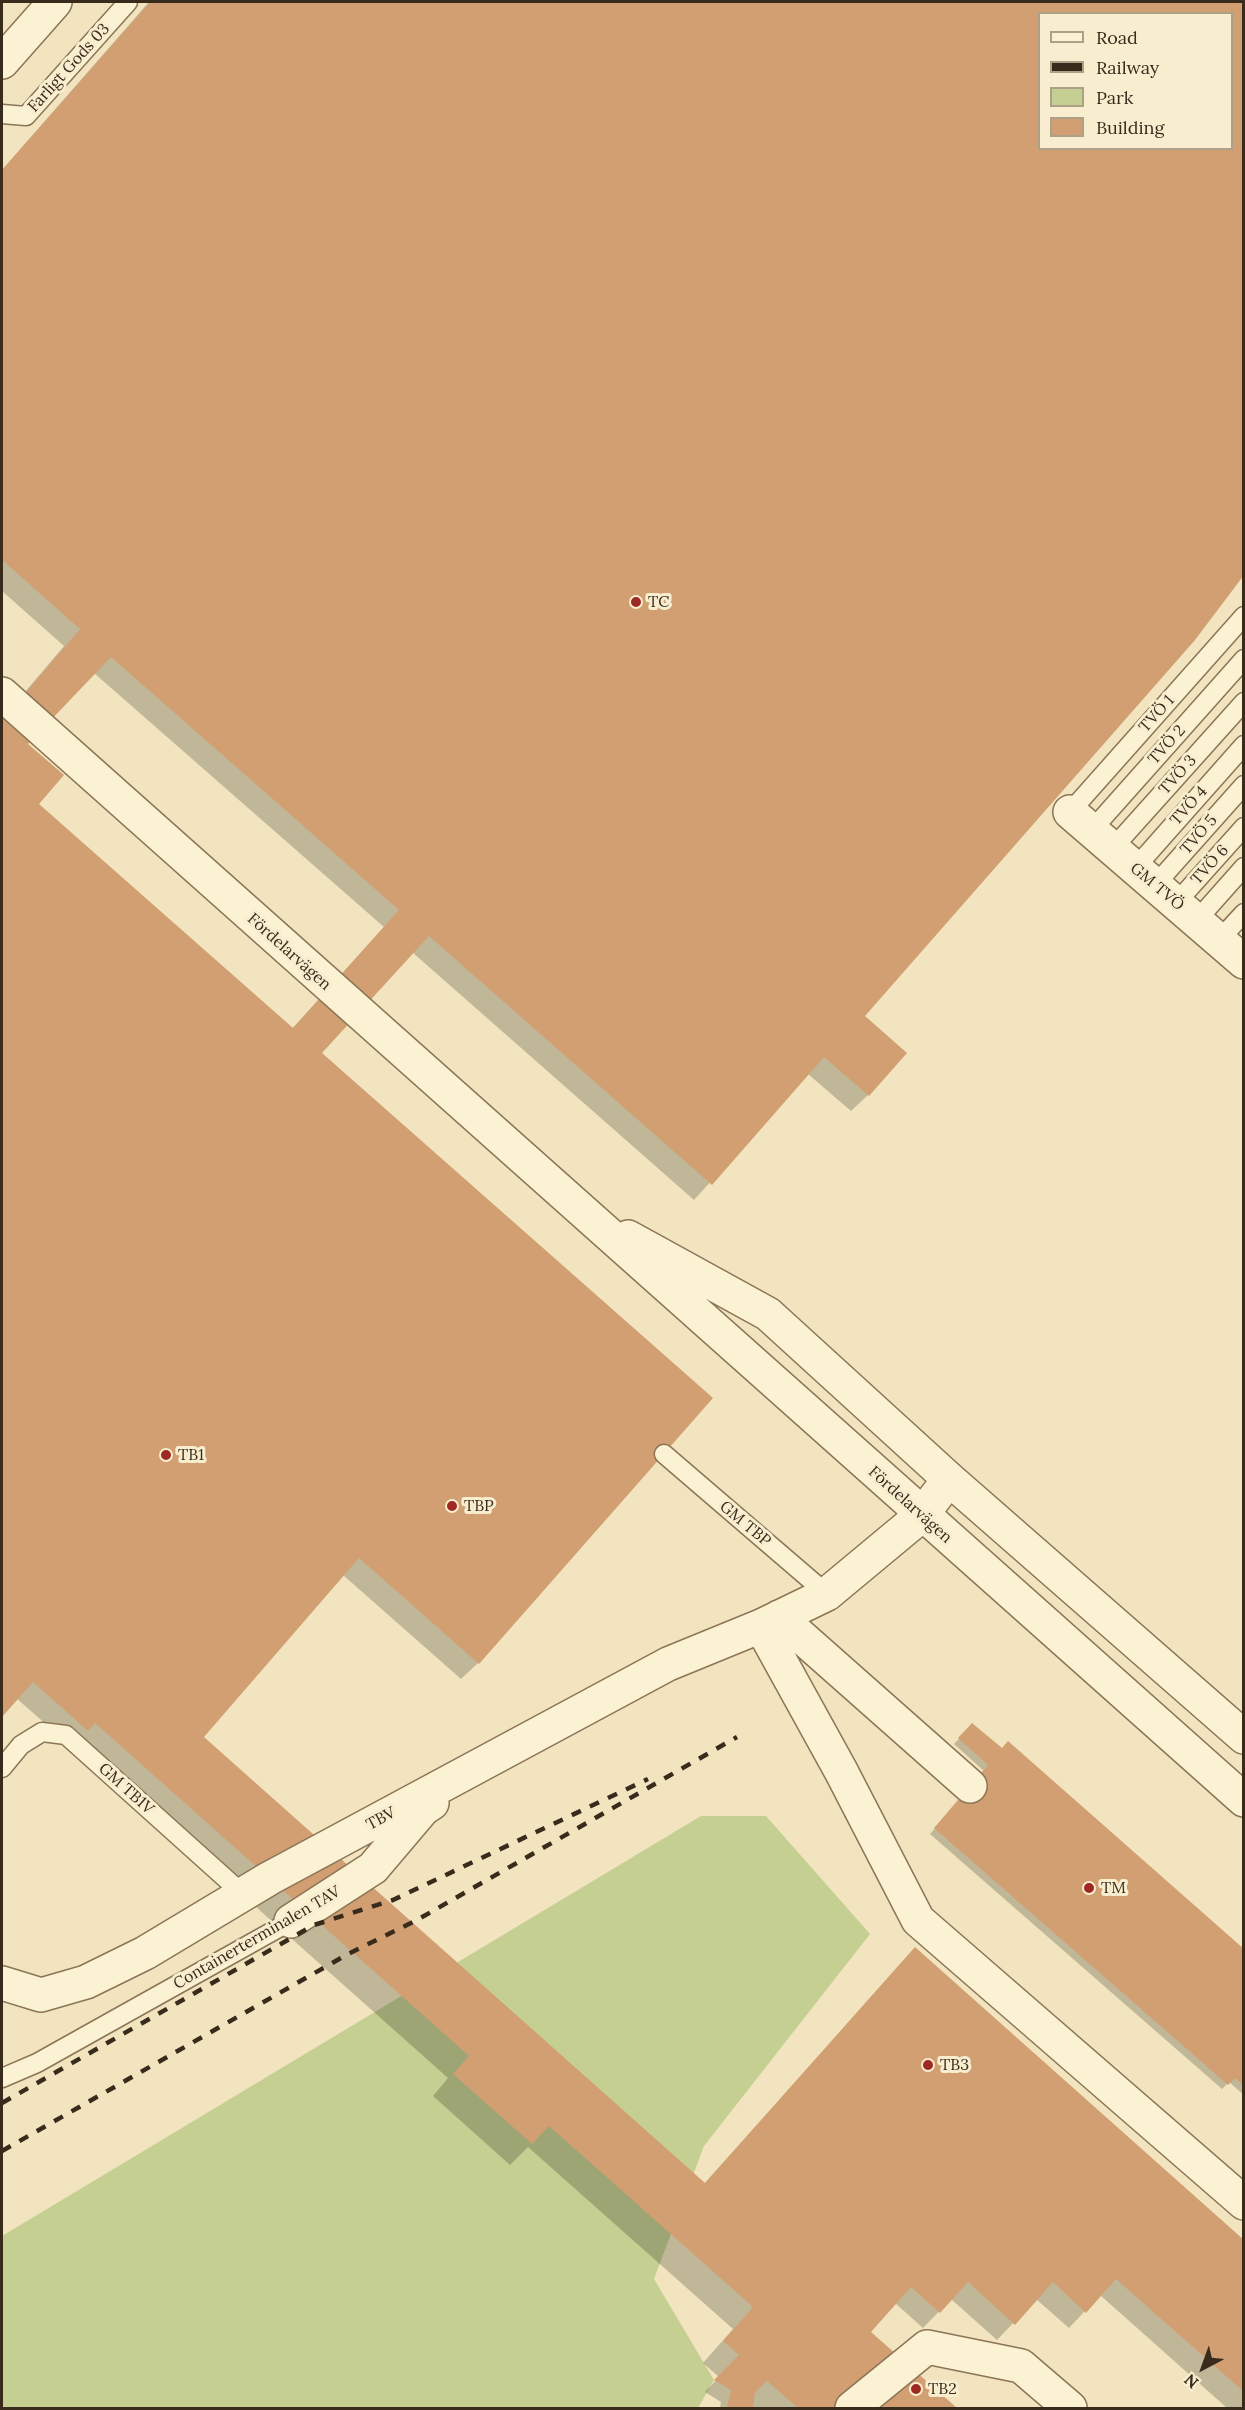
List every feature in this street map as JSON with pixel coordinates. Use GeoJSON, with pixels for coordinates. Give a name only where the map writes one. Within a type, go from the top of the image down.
{"type":"FeatureCollection","features":[{"type":"Feature","properties":{"kind":"street"},"geometry":{"type":"LineString","coordinates":[[2,62],[55,2]]}},
{"type":"Feature","properties":{"kind":"street","name":"Fördelarvägen"},"geometry":{"type":"LineString","coordinates":[[2,694],[577,1209],[1244,1800]]}},
{"type":"Feature","properties":{"kind":"street","name":"Fördelarvägen"},"geometry":{"type":"LineString","coordinates":[[577,1209],[768,1314],[949,1479],[1244,1737]]}},
{"type":"Feature","properties":{"kind":"street","name":"TBV"},"geometry":{"type":"LineString","coordinates":[[2,1983],[41,1995],[86,1982],[145,1953],[270,1878],[668,1664],[770,1622],[827,1594],[922,1515],[949,1479]]}},
{"type":"Feature","properties":{"kind":"street"},"geometry":{"type":"LineString","coordinates":[[770,1622],[970,1786]]}},
{"type":"Feature","properties":{"kind":"street"},"geometry":{"type":"LineString","coordinates":[[770,1622],[841,1771],[918,1920],[1244,2203]]}},
{"type":"Feature","properties":{"kind":"street","name":"Containerterminalen TAV"},"geometry":{"type":"LineString","coordinates":[[291,1921],[373,1868],[423,1809],[486,1762]]}},
{"type":"Feature","properties":{"kind":"street"},"geometry":{"type":"LineString","coordinates":[[852,2409],[927,2347],[1021,2366],[1070,2409]]}},
{"type":"Feature","properties":{"kind":"lane","name":"Farligt Gods 03"},"geometry":{"type":"LineString","coordinates":[[2,114],[26,116],[128,2]]}},
{"type":"Feature","properties":{"kind":"lane","name":"TVÖ 1"},"geometry":{"type":"LineString","coordinates":[[1171,898],[1244,616]]}},
{"type":"Feature","properties":{"kind":"lane","name":"TVÖ 2"},"geometry":{"type":"LineString","coordinates":[[1171,898],[1244,659]]}},
{"type":"Feature","properties":{"kind":"lane","name":"TVÖ 3"},"geometry":{"type":"LineString","coordinates":[[1171,898],[1244,702]]}},
{"type":"Feature","properties":{"kind":"lane","name":"TVÖ 4"},"geometry":{"type":"LineString","coordinates":[[1171,898],[1244,745]]}},
{"type":"Feature","properties":{"kind":"lane","name":"TVÖ 5"},"geometry":{"type":"LineString","coordinates":[[1171,898],[1244,785]]}},
{"type":"Feature","properties":{"kind":"lane","name":"TVÖ 6"},"geometry":{"type":"LineString","coordinates":[[1171,898],[1244,827]]}},
{"type":"Feature","properties":{"kind":"lane"},"geometry":{"type":"LineString","coordinates":[[1171,898],[1244,867]]}},
{"type":"Feature","properties":{"kind":"lane"},"geometry":{"type":"LineString","coordinates":[[1171,898],[1244,913]]}},
{"type":"Feature","properties":{"kind":"lane","name":"GM TBP"},"geometry":{"type":"LineString","coordinates":[[664,1454],[827,1594]]}},
{"type":"Feature","properties":{"kind":"lane","name":"GM TB1V"},"geometry":{"type":"LineString","coordinates":[[2,1768],[21,1745],[42,1732],[66,1735],[244,1895]]}},
{"type":"Feature","properties":{"kind":"lane","name":"Containerterminalen TAV"},"geometry":{"type":"LineString","coordinates":[[2,2079],[37,2063],[291,1921]]}},
{"type":"Feature","properties":{"kind":"green space"},"geometry":{"type":"Polygon","coordinates":[[[701,1816],[766,1816],[870,1934],[704,2146],[654,2279],[714,2380],[698,2408],[2,2408],[2,2236],[701,1816]]]}},
{"type":"Feature","properties":{"kind":"building","name":"TC"},"geometry":{"type":"Polygon","coordinates":[[[150,2],[1244,2],[1244,575],[1195,640],[865,1016],[907,1053],[869,1096],[824,1057],[712,1185],[429,936],[322,1053],[713,1398],[479,1664],[359,1558],[204,1737],[705,2183],[915,1947],[1244,2240],[1244,2392],[1116,2279],[1086,2313],[1053,2282],[1015,2325],[968,2282],[940,2313],[911,2287],[871,2332],[957,2408],[798,2408],[767,2381],[755,2392],[753,2408],[727,2408],[731,2390],[714,2380],[739,2355],[723,2341],[753,2307],[549,2126],[532,2144],[453,2074],[469,2056],[95,1723],[88,1731],[33,1682],[2,1717],[2,720],[80,629],[2,560],[2,170],[150,2]],[[111,657],[28,744],[64,775],[39,804],[293,1028],[399,910],[111,657]]]}},
{"type":"Feature","properties":{"kind":"building","name":"TM"},"geometry":{"type":"Polygon","coordinates":[[[972,1723],[1002,1748],[1008,1741],[1244,1949],[1244,2086],[1235,2078],[1228,2085],[934,1828],[988,1765],[958,1738],[972,1723]]]}},
{"type":"Feature","properties":{"kind":"railway"},"geometry":{"type":"LineString","coordinates":[[2,2151],[348,1954],[417,1920],[737,1737]]}},
{"type":"Feature","properties":{"kind":"railway"},"geometry":{"type":"LineString","coordinates":[[2,2103],[314,1925],[393,1900],[648,1779]]}},
{"type":"Feature","properties":{"kind":"place","name":"TC"},"geometry":{"type":"Point","coordinates":[636,602]}},
{"type":"Feature","properties":{"kind":"place","name":"TB1"},"geometry":{"type":"Point","coordinates":[166,1455]}},
{"type":"Feature","properties":{"kind":"place","name":"TBP"},"geometry":{"type":"Point","coordinates":[452,1506]}},
{"type":"Feature","properties":{"kind":"place","name":"TM"},"geometry":{"type":"Point","coordinates":[1089,1888]}},
{"type":"Feature","properties":{"kind":"place","name":"TB3"},"geometry":{"type":"Point","coordinates":[928,2065]}},
{"type":"Feature","properties":{"kind":"place","name":"TB2"},"geometry":{"type":"Point","coordinates":[916,2389]}}]}
